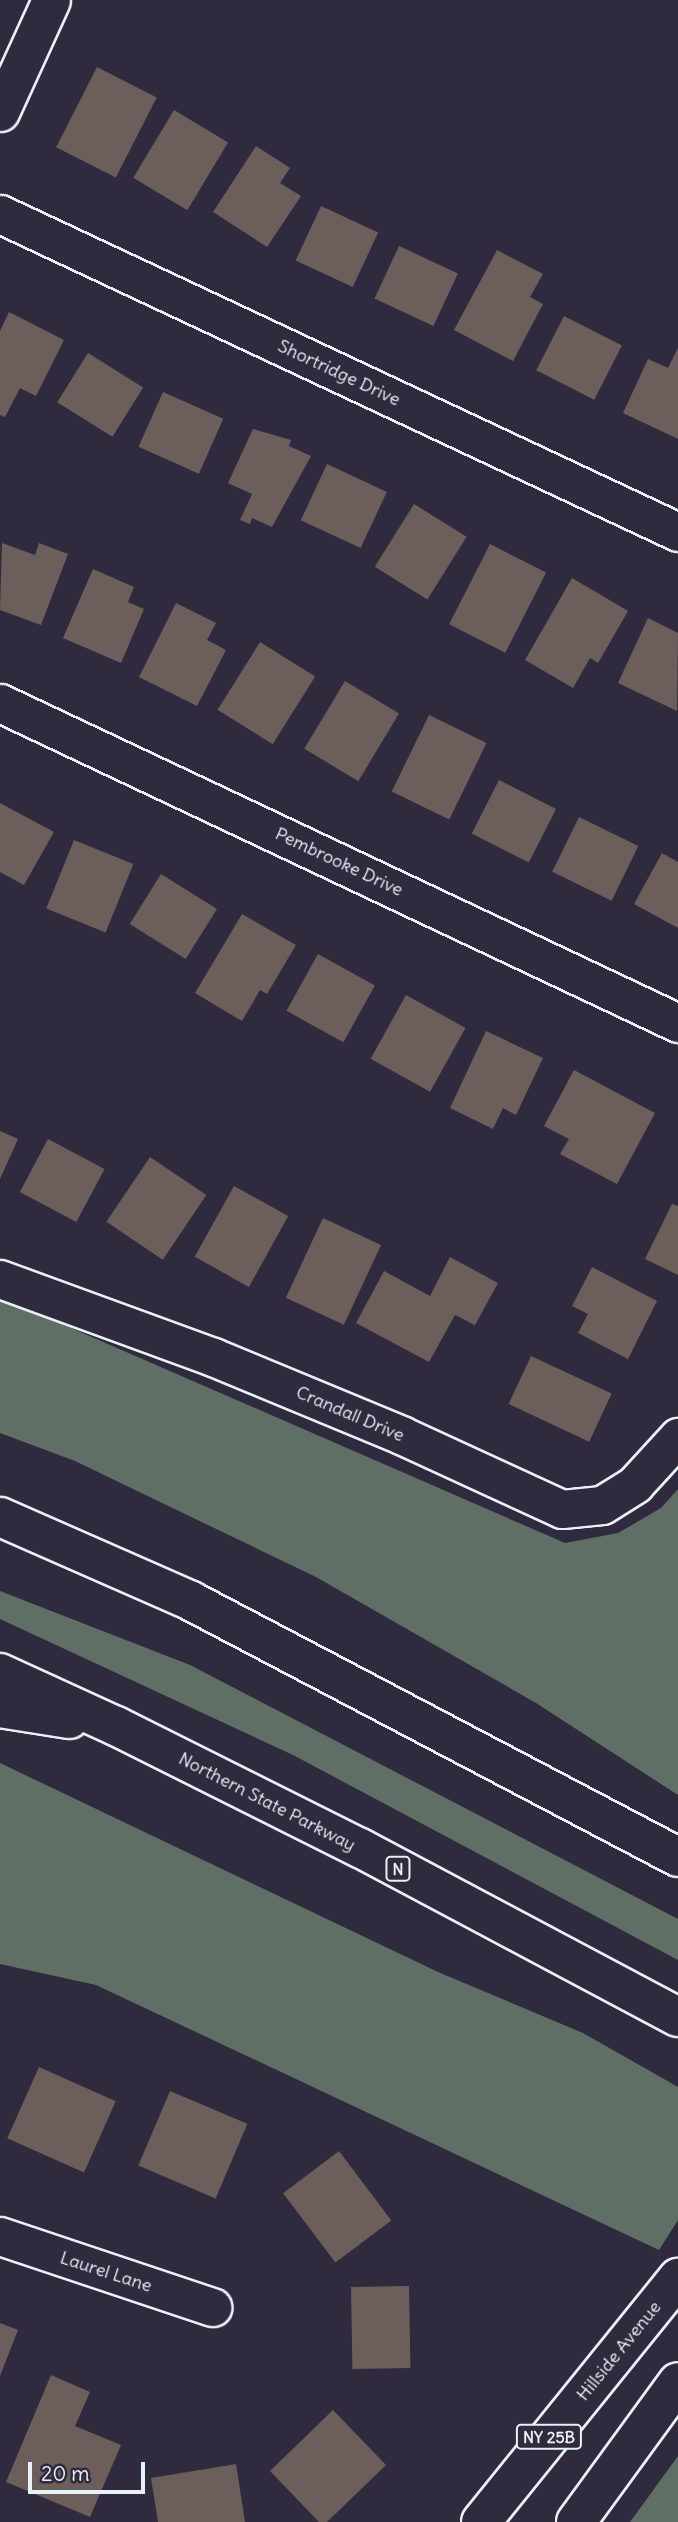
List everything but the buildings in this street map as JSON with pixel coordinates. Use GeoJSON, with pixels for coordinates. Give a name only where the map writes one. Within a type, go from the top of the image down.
{"type":"FeatureCollection","features":[{"type":"Feature","properties":{"kind":"main road"},"geometry":{"type":"LineString","coordinates":[[0,1517],[191,1601],[678,1857]]}},
{"type":"Feature","properties":{"kind":"main road","name":"Northern State Parkway"},"geometry":{"type":"LineString","coordinates":[[0,1674],[116,1726],[360,1848],[678,2017]]}},
{"type":"Feature","properties":{"kind":"main road"},"geometry":{"type":"LineString","coordinates":[[0,1708],[116,1726]]}},
{"type":"Feature","properties":{"kind":"main road","name":"Hillside Avenue"},"geometry":{"type":"LineString","coordinates":[[481,2522],[678,2278]]}},
{"type":"Feature","properties":{"kind":"main road"},"geometry":{"type":"LineString","coordinates":[[576,2522],[678,2382]]}},
{"type":"Feature","properties":{"kind":"street"},"geometry":{"type":"LineString","coordinates":[[0,113],[51,0]]}},
{"type":"Feature","properties":{"kind":"street","name":"Shortridge Drive"},"geometry":{"type":"LineString","coordinates":[[0,214],[678,532]]}},
{"type":"Feature","properties":{"kind":"street","name":"Pembrooke Drive"},"geometry":{"type":"LineString","coordinates":[[0,703],[678,1023]]}},
{"type":"Feature","properties":{"kind":"street","name":"Crandall Drive"},"geometry":{"type":"LineString","coordinates":[[0,1279],[213,1357],[401,1435],[562,1509],[602,1505],[635,1484],[678,1437]]}},
{"type":"Feature","properties":{"kind":"street","name":"Laurel Lane"},"geometry":{"type":"LineString","coordinates":[[0,2236],[212,2307]]}},
{"type":"Feature","properties":{"kind":"green space"},"geometry":{"type":"Polygon","coordinates":[[[0,1297],[565,1543],[618,1533],[661,1508],[678,1489],[678,1795],[536,1703],[316,1577],[75,1461],[0,1433],[0,1297]]]}},
{"type":"Feature","properties":{"kind":"green space"},"geometry":{"type":"Polygon","coordinates":[[[0,1591],[190,1665],[678,1919],[678,1960],[293,1755],[0,1619],[0,1591]]]}},
{"type":"Feature","properties":{"kind":"green space"},"geometry":{"type":"Polygon","coordinates":[[[0,1763],[438,1972],[583,2033],[678,2087],[678,2220],[659,2250],[96,1985],[0,1964],[0,1763]]]}},
{"type":"Feature","properties":{"kind":"green space"},"geometry":{"type":"Polygon","coordinates":[[[678,2456],[678,2522],[630,2522],[678,2456]]]}}]}
